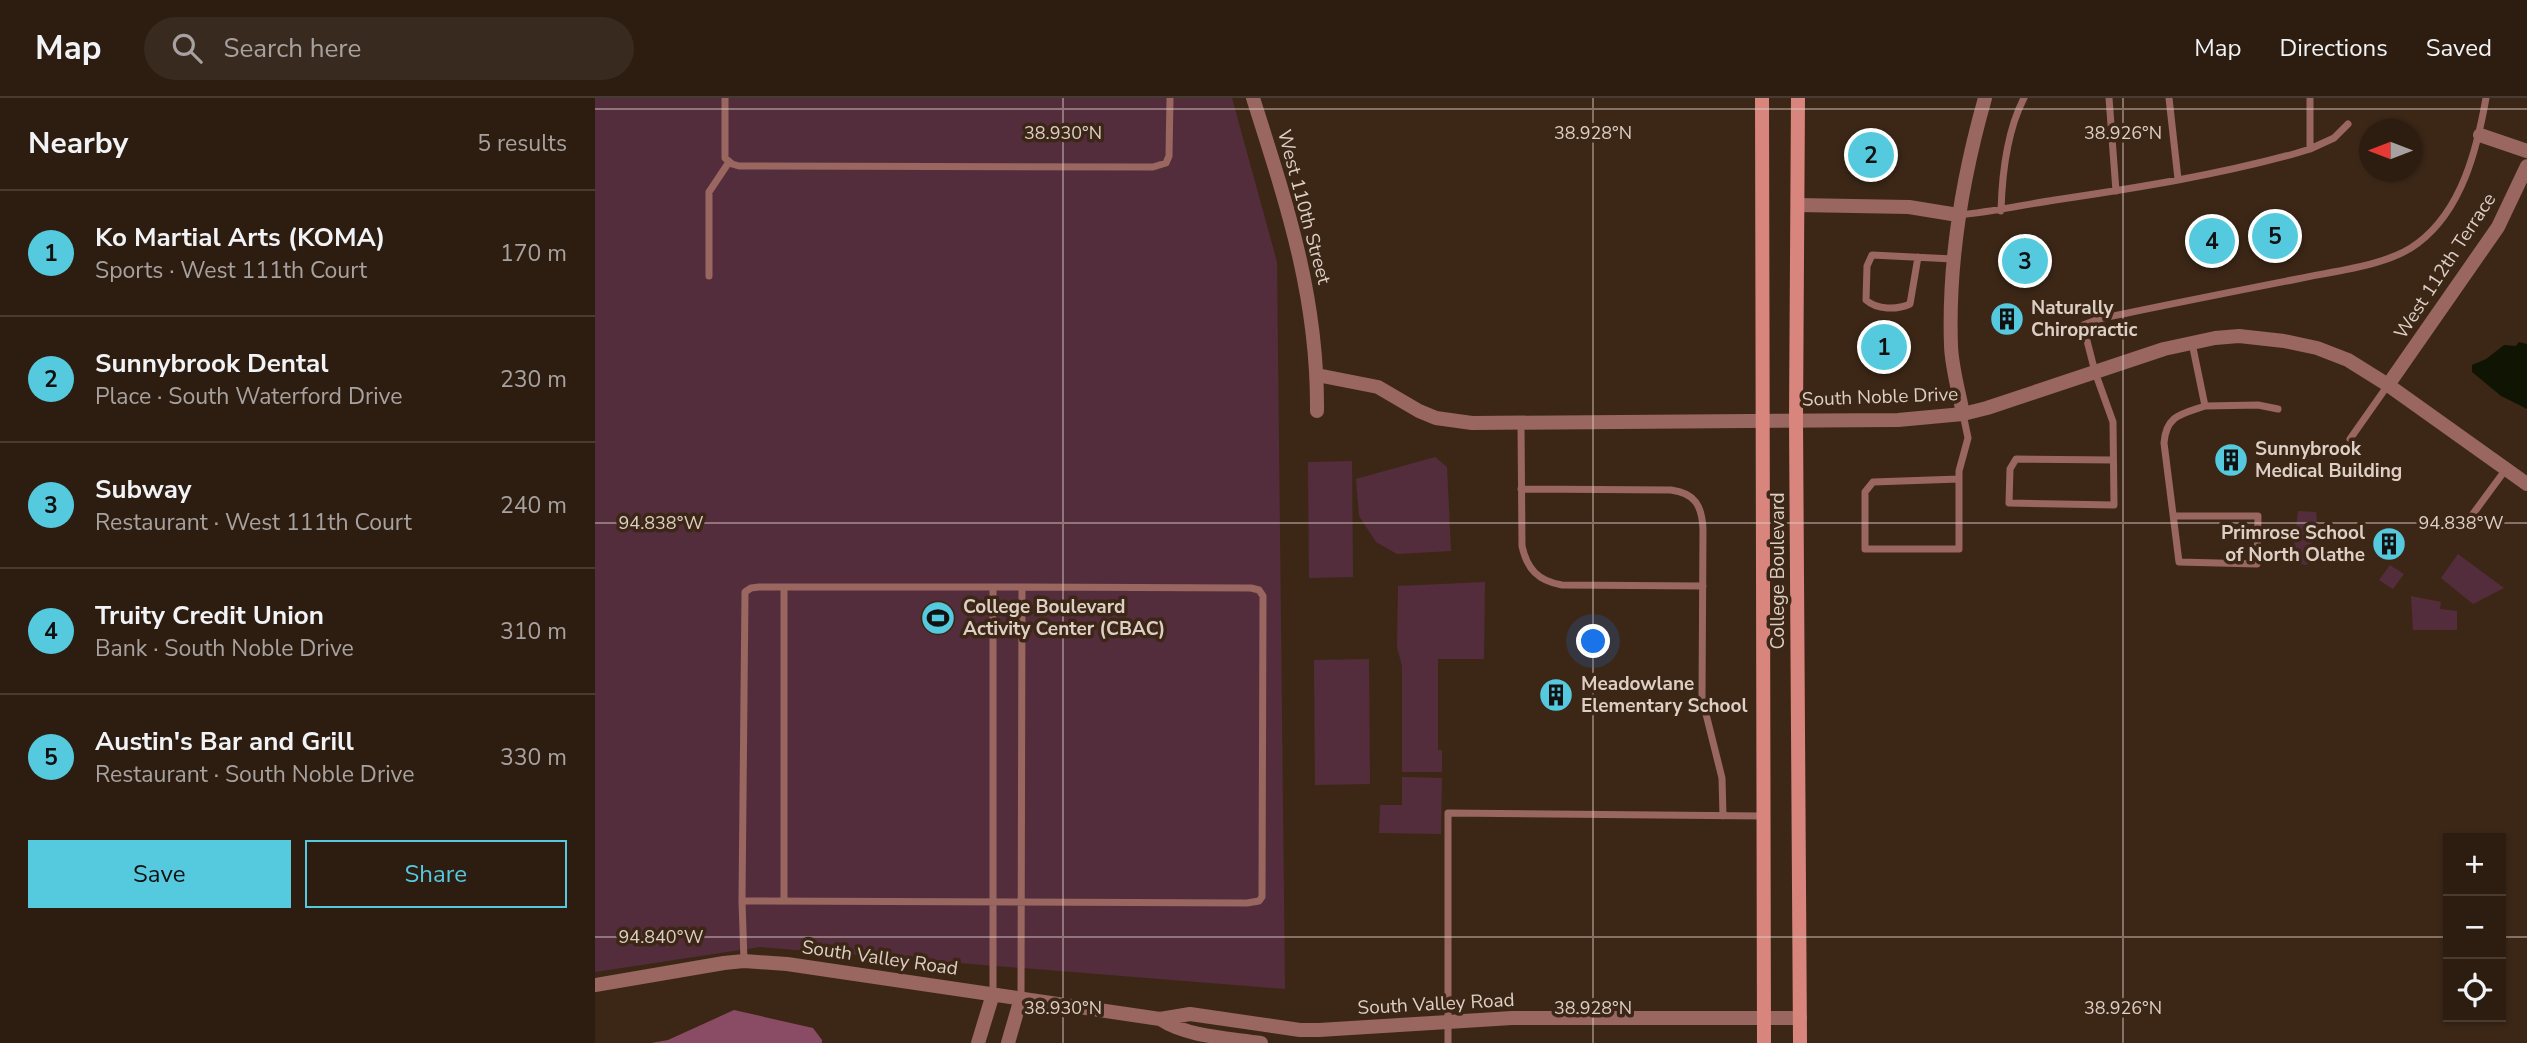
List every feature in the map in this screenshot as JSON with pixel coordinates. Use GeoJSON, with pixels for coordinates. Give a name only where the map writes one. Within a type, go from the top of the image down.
{"type":"FeatureCollection","features":[{"type":"Feature","properties":{"kind":"main road","name":"College Boulevard"},"geometry":{"type":"LineString","coordinates":[[1762,98],[1764,1043]]}},
{"type":"Feature","properties":{"kind":"main road","name":"College Boulevard"},"geometry":{"type":"LineString","coordinates":[[1798,98],[1796,421],[1800,1043]]}},
{"type":"Feature","properties":{"kind":"street","name":"West 110th Street"},"geometry":{"type":"LineString","coordinates":[[1253,98],[1294,228],[1304,272],[1317,375],[1317,411]]}},
{"type":"Feature","properties":{"kind":"street"},"geometry":{"type":"LineString","coordinates":[[1963,414],[1951,347],[1953,259],[1970,150],[1985,98]]}},
{"type":"Feature","properties":{"kind":"street"},"geometry":{"type":"LineString","coordinates":[[2480,135],[2527,151]]}},
{"type":"Feature","properties":{"kind":"street","name":"West 112th Terrace"},"geometry":{"type":"LineString","coordinates":[[2388,385],[2498,227],[2527,166]]}},
{"type":"Feature","properties":{"kind":"street"},"geometry":{"type":"LineString","coordinates":[[1798,205],[1909,207],[1958,215]]}},
{"type":"Feature","properties":{"kind":"street","name":"South Noble Drive"},"geometry":{"type":"LineString","coordinates":[[1317,375],[1378,387],[1436,418],[1472,423],[1898,420],[1963,414],[2164,349],[2239,336],[2317,348],[2348,360],[2388,385],[2527,485]]}},
{"type":"Feature","properties":{"kind":"street","name":"South Valley Road"},"geometry":{"type":"LineString","coordinates":[[595,985],[724,962],[744,961],[799,966],[1160,1019],[1190,1014],[1308,1037],[1512,1018],[1800,1018]]}},
{"type":"Feature","properties":{"kind":"street"},"geometry":{"type":"LineString","coordinates":[[978,1043],[993,994]]}},
{"type":"Feature","properties":{"kind":"street"},"geometry":{"type":"LineString","coordinates":[[1008,1043],[1021,998]]}},
{"type":"Feature","properties":{"kind":"street","name":"South Valley Road"},"geometry":{"type":"LineString","coordinates":[[1160,1019],[1169,1025],[1205,1034],[1261,1043]]}},
{"type":"Feature","properties":{"kind":"lane"},"geometry":{"type":"LineString","coordinates":[[725,98],[724,155],[729,162],[739,166],[1153,167],[1166,163],[1169,156],[1170,98]]}},
{"type":"Feature","properties":{"kind":"lane"},"geometry":{"type":"LineString","coordinates":[[2001,211],[2001,182],[2015,120],[2024,98]]}},
{"type":"Feature","properties":{"kind":"lane"},"geometry":{"type":"LineString","coordinates":[[2109,98],[2116,191]]}},
{"type":"Feature","properties":{"kind":"lane"},"geometry":{"type":"LineString","coordinates":[[2169,98],[2178,179]]}},
{"type":"Feature","properties":{"kind":"lane"},"geometry":{"type":"LineString","coordinates":[[2310,98],[2310,149]]}},
{"type":"Feature","properties":{"kind":"lane"},"geometry":{"type":"LineString","coordinates":[[2113,460],[2016,459],[2010,468],[2010,503],[2114,505],[2113,422],[2095,372],[2083,325],[2400,255],[2418,244],[2444,218],[2453,202],[2480,135],[2486,98]]}},
{"type":"Feature","properties":{"kind":"lane"},"geometry":{"type":"LineString","coordinates":[[1958,215],[2001,211],[2116,191],[2270,160],[2310,149],[2334,138],[2348,124]]}},
{"type":"Feature","properties":{"kind":"lane"},"geometry":{"type":"LineString","coordinates":[[709,276],[709,192],[729,162]]}},
{"type":"Feature","properties":{"kind":"lane"},"geometry":{"type":"LineString","coordinates":[[1917,257],[1910,304],[1896,308],[1878,307],[1866,300],[1867,266],[1872,255],[1917,257],[1953,259]]}},
{"type":"Feature","properties":{"kind":"lane"},"geometry":{"type":"LineString","coordinates":[[2192,343],[2205,406]]}},
{"type":"Feature","properties":{"kind":"lane"},"geometry":{"type":"LineString","coordinates":[[2350,439],[2388,385]]}},
{"type":"Feature","properties":{"kind":"lane"},"geometry":{"type":"LineString","coordinates":[[2174,516],[2257,516],[2257,564],[2179,562],[2166,463],[2165,432],[2171,420],[2205,406],[2258,405],[2278,409]]}},
{"type":"Feature","properties":{"kind":"lane"},"geometry":{"type":"LineString","coordinates":[[1959,480],[1873,482],[1865,492],[1865,549],[1959,549],[1959,480],[1959,471],[1968,438],[1963,414]]}},
{"type":"Feature","properties":{"kind":"lane"},"geometry":{"type":"LineString","coordinates":[[1521,424],[1522,546],[1532,572],[1541,579],[1562,585],[1703,586]]}},
{"type":"Feature","properties":{"kind":"lane"},"geometry":{"type":"LineString","coordinates":[[2467,522],[2505,469]]}},
{"type":"Feature","properties":{"kind":"lane"},"geometry":{"type":"LineString","coordinates":[[1521,489],[1671,490],[1688,494],[1700,506],[1703,516],[1702,698],[1722,778],[1723,816]]}},
{"type":"Feature","properties":{"kind":"lane"},"geometry":{"type":"LineString","coordinates":[[784,587],[784,901]]}},
{"type":"Feature","properties":{"kind":"lane"},"geometry":{"type":"LineString","coordinates":[[993,587],[993,994]]}},
{"type":"Feature","properties":{"kind":"lane"},"geometry":{"type":"LineString","coordinates":[[1021,998],[1022,587]]}},
{"type":"Feature","properties":{"kind":"lane"},"geometry":{"type":"LineString","coordinates":[[742,901],[1259,901],[1262,897],[1263,596],[1259,590],[1251,588],[751,588],[743,597],[742,901],[744,961]]}},
{"type":"Feature","properties":{"kind":"lane"},"geometry":{"type":"LineString","coordinates":[[1447,1043],[1448,813],[1764,816]]}},
{"type":"Feature","properties":{"kind":"shaded area","name":"College Boulevard Activity Center (CBAC)"},"geometry":{"type":"Polygon","coordinates":[[[595,98],[1232,98],[1277,262],[1285,989],[760,947],[595,972],[595,98]]]}},
{"type":"Feature","properties":{"kind":"shaded area"},"geometry":{"type":"Polygon","coordinates":[[[2519,342],[2527,344],[2527,409],[2501,396],[2472,372],[2472,365],[2486,359],[2504,345],[2516,346],[2519,342]]]}},
{"type":"Feature","properties":{"kind":"shaded area"},"geometry":{"type":"Polygon","coordinates":[[[1435,457],[1447,467],[1451,551],[1397,554],[1376,542],[1359,516],[1356,479],[1435,457]]]}},
{"type":"Feature","properties":{"kind":"shaded area"},"geometry":{"type":"Polygon","coordinates":[[[1352,461],[1353,577],[1309,578],[1308,462],[1352,461]]]}},
{"type":"Feature","properties":{"kind":"shaded area"},"geometry":{"type":"Polygon","coordinates":[[[2298,511],[2316,512],[2317,522],[2309,534],[2312,538],[2311,559],[2306,565],[2292,562],[2298,511]]]}},
{"type":"Feature","properties":{"kind":"shaded area"},"geometry":{"type":"Polygon","coordinates":[[[2458,554],[2504,588],[2473,604],[2441,578],[2458,554]]]}},
{"type":"Feature","properties":{"kind":"shaded area"},"geometry":{"type":"Polygon","coordinates":[[[2390,565],[2404,574],[2393,589],[2379,580],[2390,565]]]}},
{"type":"Feature","properties":{"kind":"shaded area"},"geometry":{"type":"Polygon","coordinates":[[[1485,582],[1484,659],[1438,659],[1438,750],[1442,750],[1442,772],[1402,772],[1402,666],[1397,647],[1398,586],[1485,582]]]}},
{"type":"Feature","properties":{"kind":"shaded area"},"geometry":{"type":"Polygon","coordinates":[[[2411,596],[2441,602],[2440,609],[2457,611],[2457,630],[2413,630],[2411,596]]]}},
{"type":"Feature","properties":{"kind":"shaded area"},"geometry":{"type":"Polygon","coordinates":[[[1369,659],[1370,784],[1315,785],[1314,660],[1369,659]]]}},
{"type":"Feature","properties":{"kind":"shaded area"},"geometry":{"type":"Polygon","coordinates":[[[1402,777],[1442,778],[1441,834],[1379,833],[1380,805],[1402,805],[1402,777]]]}},
{"type":"Feature","properties":{"kind":"shaded area"},"geometry":{"type":"Polygon","coordinates":[[[734,1010],[813,1028],[822,1043],[651,1043],[668,1040],[734,1010]]]}},
{"type":"Feature","properties":{"kind":"place","name":"Sunnybrook Dental"},"geometry":{"type":"Point","coordinates":[1871,155]}},
{"type":"Feature","properties":{"kind":"place","name":"Austin's Bar and Grill"},"geometry":{"type":"Point","coordinates":[2275,236]}},
{"type":"Feature","properties":{"kind":"place","name":"Truity Credit Union"},"geometry":{"type":"Point","coordinates":[2212,241]}},
{"type":"Feature","properties":{"kind":"place","name":"Subway"},"geometry":{"type":"Point","coordinates":[2025,261]}},
{"type":"Feature","properties":{"kind":"place","name":"Naturally Chiropractic"},"geometry":{"type":"Point","coordinates":[2007,319]}},
{"type":"Feature","properties":{"kind":"place","name":"Ko Martial Arts (KOMA)"},"geometry":{"type":"Point","coordinates":[1884,347]}},
{"type":"Feature","properties":{"kind":"place","name":"Sunnybrook Medical Building"},"geometry":{"type":"Point","coordinates":[2231,460]}},
{"type":"Feature","properties":{"kind":"place","name":"Primrose School of North Olathe"},"geometry":{"type":"Point","coordinates":[2389,544]}},
{"type":"Feature","properties":{"kind":"place","name":"College Boulevard Activity Center (CBAC)"},"geometry":{"type":"Point","coordinates":[938,618]}},
{"type":"Feature","properties":{"kind":"place","name":"Meadowlane Elementary School"},"geometry":{"type":"Point","coordinates":[1556,695]}}]}
